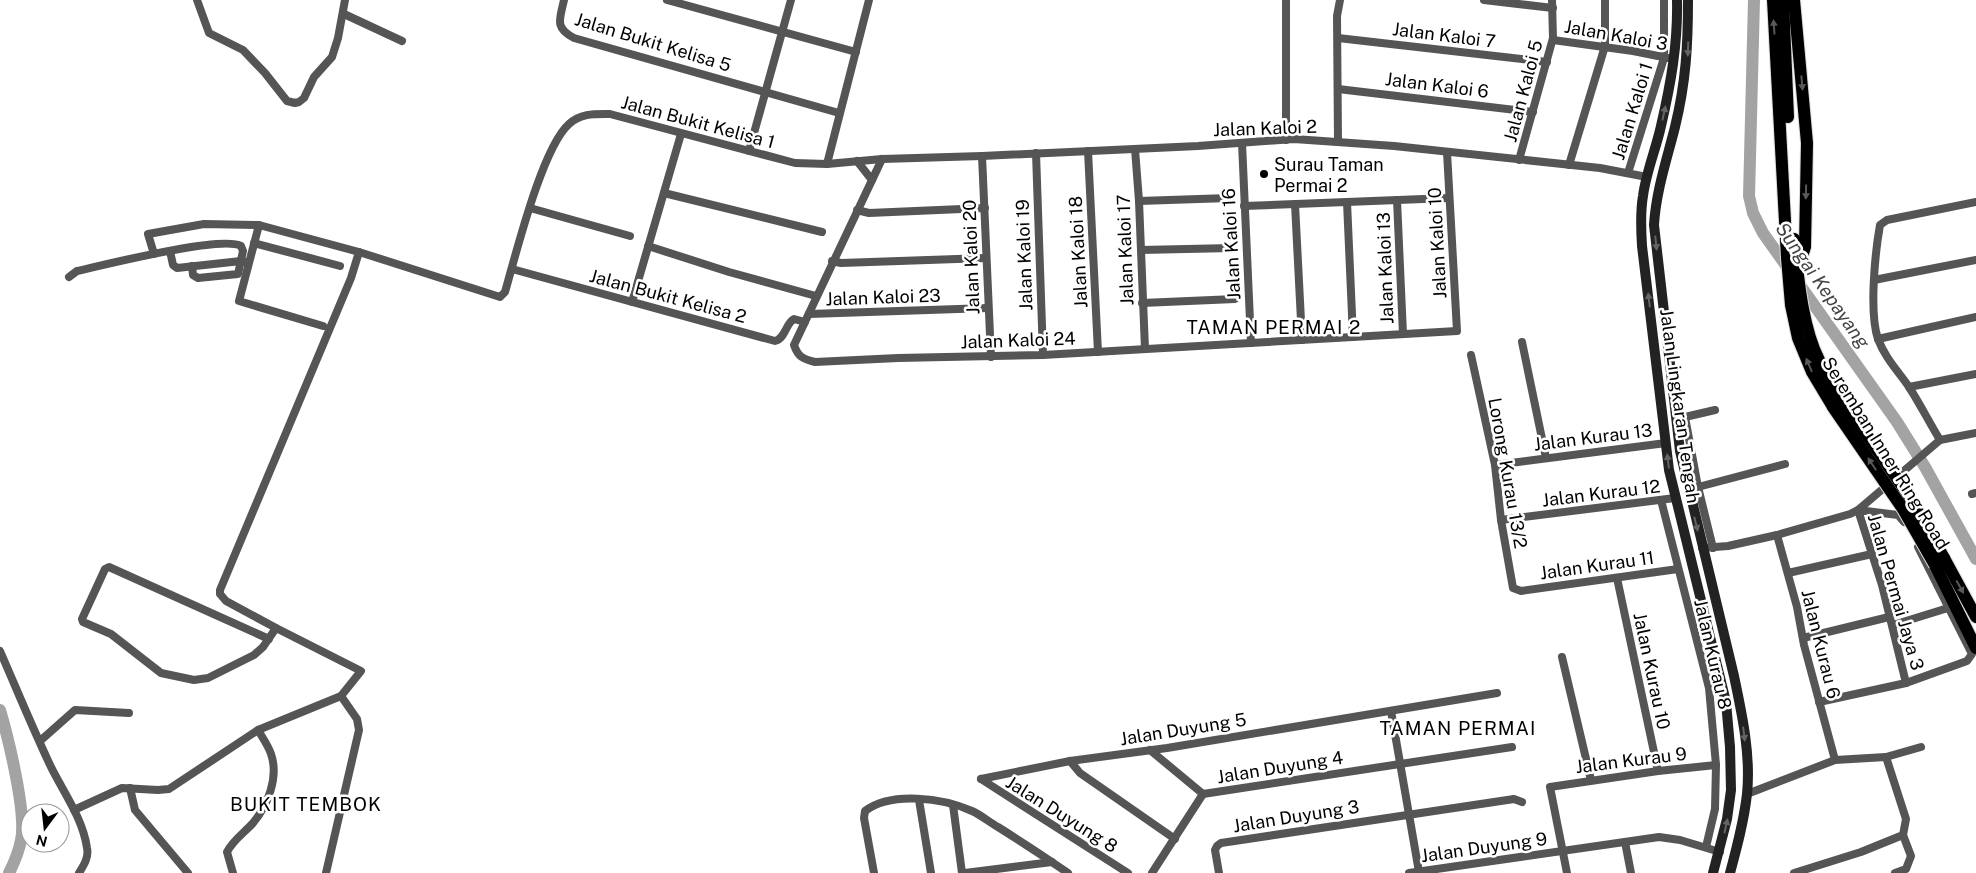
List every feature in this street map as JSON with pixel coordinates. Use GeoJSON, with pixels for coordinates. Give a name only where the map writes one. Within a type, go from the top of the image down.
{"type":"FeatureCollection","features":[{"type":"Feature","properties":{"kind":"main road","name":"Seremban Inner Ring Road"},"geometry":{"type":"LineString","coordinates":[[1773,0],[1790,234],[1806,320],[1818,359],[1842,400],[1907,493],[1976,617]]}},
{"type":"Feature","properties":{"kind":"main road","name":"Seremban Inner Ring Road"},"geometry":{"type":"LineString","coordinates":[[1783,0],[1791,304],[1798,338],[1812,372],[1833,407],[1903,509],[1935,564],[1976,648]]}},
{"type":"Feature","properties":{"kind":"main road"},"geometry":{"type":"LineString","coordinates":[[1794,0],[1807,143],[1805,247],[1797,273]]}},
{"type":"Feature","properties":{"kind":"street"},"geometry":{"type":"LineString","coordinates":[[197,0],[209,32],[243,50],[287,101],[295,104],[304,98],[314,78],[332,57],[344,14],[345,0]]}},
{"type":"Feature","properties":{"kind":"street","name":"Jalan Bukit Kelisa 5"},"geometry":{"type":"LineString","coordinates":[[564,0],[559,21],[561,28],[566,34],[574,38],[765,92]]}},
{"type":"Feature","properties":{"kind":"street"},"geometry":{"type":"LineString","coordinates":[[667,0],[856,52]]}},
{"type":"Feature","properties":{"kind":"street"},"geometry":{"type":"LineString","coordinates":[[749,151],[791,0]]}},
{"type":"Feature","properties":{"kind":"street"},"geometry":{"type":"LineString","coordinates":[[827,164],[870,0]]}},
{"type":"Feature","properties":{"kind":"street"},"geometry":{"type":"LineString","coordinates":[[1286,0],[1286,140]]}},
{"type":"Feature","properties":{"kind":"street"},"geometry":{"type":"LineString","coordinates":[[1338,142],[1337,16],[1340,0]]}},
{"type":"Feature","properties":{"kind":"street"},"geometry":{"type":"LineString","coordinates":[[1484,0],[1552,4]]}},
{"type":"Feature","properties":{"kind":"street"},"geometry":{"type":"LineString","coordinates":[[1569,165],[1604,46],[1605,0]]}},
{"type":"Feature","properties":{"kind":"street","name":"Jalan Kaloi 1"},"geometry":{"type":"LineString","coordinates":[[1628,173],[1664,58],[1664,0]]}},
{"type":"Feature","properties":{"kind":"street","name":"Jalan Lingkaran Tengah"},"geometry":{"type":"LineString","coordinates":[[1677,0],[1675,60],[1661,128],[1643,195],[1641,220],[1642,246],[1666,443],[1675,498],[1726,702],[1731,790],[1720,852],[1713,873]]}},
{"type":"Feature","properties":{"kind":"street","name":"Jalan Lingkaran Tengah"},"geometry":{"type":"LineString","coordinates":[[1688,0],[1687,66],[1676,126],[1658,194],[1654,225],[1680,451],[1742,712],[1746,747],[1747,794],[1740,834],[1730,873]]}},
{"type":"Feature","properties":{"kind":"street","name":"Jalan Kaloi 5"},"geometry":{"type":"LineString","coordinates":[[1519,160],[1553,40],[1552,4]]}},
{"type":"Feature","properties":{"kind":"street"},"geometry":{"type":"LineString","coordinates":[[344,14],[402,41]]}},
{"type":"Feature","properties":{"kind":"street","name":"Jalan Kaloi 7"},"geometry":{"type":"LineString","coordinates":[[1338,38],[1546,62]]}},
{"type":"Feature","properties":{"kind":"street","name":"Jalan Kaloi 3"},"geometry":{"type":"LineString","coordinates":[[1553,40],[1604,46],[1675,60]]}},
{"type":"Feature","properties":{"kind":"street","name":"Jalan Kaloi 6"},"geometry":{"type":"LineString","coordinates":[[1338,89],[1533,112]]}},
{"type":"Feature","properties":{"kind":"street"},"geometry":{"type":"LineString","coordinates":[[765,92],[840,112]]}},
{"type":"Feature","properties":{"kind":"street","name":"Jalan Bukit Kelisa 1"},"geometry":{"type":"LineString","coordinates":[[359,252],[500,297],[505,292],[530,208],[554,143],[570,124],[585,114],[610,114],[795,163],[827,164],[882,159]]}},
{"type":"Feature","properties":{"kind":"street"},"geometry":{"type":"LineString","coordinates":[[1654,225],[1651,210],[1651,184],[1647,177],[1652,176],[1655,172],[1669,132],[1676,126]]}},
{"type":"Feature","properties":{"kind":"street"},"geometry":{"type":"LineString","coordinates":[[632,302],[681,134]]}},
{"type":"Feature","properties":{"kind":"street","name":"Jalan Kaloi 2"},"geometry":{"type":"LineString","coordinates":[[882,159],[1134,149],[1286,140],[1394,146],[1600,168],[1647,177]]}},
{"type":"Feature","properties":{"kind":"street","name":"Jalan Kaloi 16"},"geometry":{"type":"LineString","coordinates":[[1242,143],[1251,343]]}},
{"type":"Feature","properties":{"kind":"street","name":"Jalan Kaloi 17"},"geometry":{"type":"LineString","coordinates":[[1134,149],[1139,201],[1145,350]]}},
{"type":"Feature","properties":{"kind":"street","name":"Jalan Kaloi 18"},"geometry":{"type":"LineString","coordinates":[[1088,151],[1098,352]]}},
{"type":"Feature","properties":{"kind":"street","name":"Jalan Kaloi 10"},"geometry":{"type":"LineString","coordinates":[[1447,152],[1457,331]]}},
{"type":"Feature","properties":{"kind":"street","name":"Jalan Kaloi 19"},"geometry":{"type":"LineString","coordinates":[[1036,153],[1043,355]]}},
{"type":"Feature","properties":{"kind":"street","name":"Jalan Kaloi 20"},"geometry":{"type":"LineString","coordinates":[[982,156],[991,357]]}},
{"type":"Feature","properties":{"kind":"street","name":"Jalan Kaloi 24"},"geometry":{"type":"LineString","coordinates":[[882,159],[832,261],[794,345],[797,354],[802,359],[815,362],[1043,355],[1457,331]]}},
{"type":"Feature","properties":{"kind":"street"},"geometry":{"type":"LineString","coordinates":[[857,161],[872,180]]}},
{"type":"Feature","properties":{"kind":"street"},"geometry":{"type":"LineString","coordinates":[[664,193],[822,232]]}},
{"type":"Feature","properties":{"kind":"street"},"geometry":{"type":"LineString","coordinates":[[1139,201],[1229,198]]}},
{"type":"Feature","properties":{"kind":"street"},"geometry":{"type":"LineString","coordinates":[[1244,206],[1449,198]]}},
{"type":"Feature","properties":{"kind":"street","name":"Jalan Kaloi 13"},"geometry":{"type":"LineString","coordinates":[[1397,200],[1403,334]]}},
{"type":"Feature","properties":{"kind":"street"},"geometry":{"type":"LineString","coordinates":[[1347,202],[1353,337]]}},
{"type":"Feature","properties":{"kind":"street"},"geometry":{"type":"LineString","coordinates":[[1940,440],[1909,387],[1890,363],[1878,339],[1874,280],[1876,250],[1880,225],[1887,220],[1976,202]]}},
{"type":"Feature","properties":{"kind":"street"},"geometry":{"type":"LineString","coordinates":[[1295,204],[1302,340]]}},
{"type":"Feature","properties":{"kind":"street"},"geometry":{"type":"LineString","coordinates":[[530,208],[630,236]]}},
{"type":"Feature","properties":{"kind":"street"},"geometry":{"type":"LineString","coordinates":[[857,210],[869,212],[985,208]]}},
{"type":"Feature","properties":{"kind":"street"},"geometry":{"type":"LineString","coordinates":[[74,810],[122,788],[169,789],[258,730],[340,696],[361,671],[226,602],[220,594],[220,590],[351,278],[359,252],[259,225],[204,224],[148,234],[154,254]]}},
{"type":"Feature","properties":{"kind":"street"},"geometry":{"type":"LineString","coordinates":[[259,225],[240,301],[323,326]]}},
{"type":"Feature","properties":{"kind":"street"},"geometry":{"type":"LineString","coordinates":[[69,277],[77,271],[170,251],[236,242],[242,248],[239,272],[236,275],[198,278],[193,275],[192,266]]}},
{"type":"Feature","properties":{"kind":"street"},"geometry":{"type":"LineString","coordinates":[[254,244],[340,266]]}},
{"type":"Feature","properties":{"kind":"street"},"geometry":{"type":"LineString","coordinates":[[648,246],[728,272],[816,296]]}},
{"type":"Feature","properties":{"kind":"street"},"geometry":{"type":"LineString","coordinates":[[1141,250],[1232,248]]}},
{"type":"Feature","properties":{"kind":"street"},"geometry":{"type":"LineString","coordinates":[[170,251],[174,267],[241,261],[249,263]]}},
{"type":"Feature","properties":{"kind":"street"},"geometry":{"type":"LineString","coordinates":[[832,261],[841,263],[986,258]]}},
{"type":"Feature","properties":{"kind":"street"},"geometry":{"type":"LineString","coordinates":[[1874,280],[1976,260]]}},
{"type":"Feature","properties":{"kind":"street","name":"Jalan Bukit Kelisa 2"},"geometry":{"type":"LineString","coordinates":[[512,269],[775,342],[782,338],[791,321],[807,318]]}},
{"type":"Feature","properties":{"kind":"street"},"geometry":{"type":"LineString","coordinates":[[1142,303],[1235,299]]}},
{"type":"Feature","properties":{"kind":"street","name":"Jalan Kaloi 23"},"geometry":{"type":"LineString","coordinates":[[807,318],[988,308]]}},
{"type":"Feature","properties":{"kind":"street"},"geometry":{"type":"LineString","coordinates":[[1878,339],[1976,317]]}},
{"type":"Feature","properties":{"kind":"street"},"geometry":{"type":"LineString","coordinates":[[1522,342],[1546,458]]}},
{"type":"Feature","properties":{"kind":"street","name":"Lorong Kurau 13/2"},"geometry":{"type":"LineString","coordinates":[[1471,356],[1495,465],[1501,520],[1513,588],[1521,591]]}},
{"type":"Feature","properties":{"kind":"street"},"geometry":{"type":"LineString","coordinates":[[1909,387],[1976,374]]}},
{"type":"Feature","properties":{"kind":"street"},"geometry":{"type":"LineString","coordinates":[[1713,548],[1698,487],[1685,417],[1715,410]]}},
{"type":"Feature","properties":{"kind":"street"},"geometry":{"type":"LineString","coordinates":[[1702,548],[1713,548],[1777,536],[1830,521],[1858,510],[1928,448],[1940,440],[1976,433]]}},
{"type":"Feature","properties":{"kind":"street","name":"Jalan Kurau 13"},"geometry":{"type":"LineString","coordinates":[[1495,465],[1666,443]]}},
{"type":"Feature","properties":{"kind":"street"},"geometry":{"type":"LineString","coordinates":[[1698,487],[1785,464]]}},
{"type":"Feature","properties":{"kind":"street","name":"Jalan Kurau 12"},"geometry":{"type":"LineString","coordinates":[[1501,520],[1675,498]]}},
{"type":"Feature","properties":{"kind":"street","name":"Jalan Kurau 8"},"geometry":{"type":"LineString","coordinates":[[1661,500],[1709,688],[1716,765],[1715,809],[1706,847]]}},
{"type":"Feature","properties":{"kind":"street"},"geometry":{"type":"LineString","coordinates":[[1820,702],[1906,683],[1967,661],[1972,654],[1902,517],[1858,510]]}},
{"type":"Feature","properties":{"kind":"street","name":"Jalan Permai Jaya 3"},"geometry":{"type":"LineString","coordinates":[[1858,510],[1882,585],[1906,683]]}},
{"type":"Feature","properties":{"kind":"street","name":"Jalan Kurau 6"},"geometry":{"type":"LineString","coordinates":[[1777,536],[1835,760]]}},
{"type":"Feature","properties":{"kind":"street"},"geometry":{"type":"LineString","coordinates":[[1788,573],[1872,554]]}},
{"type":"Feature","properties":{"kind":"street"},"geometry":{"type":"LineString","coordinates":[[268,639],[109,567],[105,569],[82,619],[83,622],[111,634],[161,673],[194,680],[208,678],[254,655],[263,647],[276,628]]}},
{"type":"Feature","properties":{"kind":"street","name":"Jalan Kurau 11"},"geometry":{"type":"LineString","coordinates":[[1521,591],[1678,570]]}},
{"type":"Feature","properties":{"kind":"street","name":"Jalan Kurau 10"},"geometry":{"type":"LineString","coordinates":[[1617,578],[1658,771]]}},
{"type":"Feature","properties":{"kind":"street"},"geometry":{"type":"LineString","coordinates":[[1803,638],[1948,608]]}},
{"type":"Feature","properties":{"kind":"street"},"geometry":{"type":"LineString","coordinates":[[0,651],[51,767],[74,810],[88,850],[87,860],[79,873]]}},
{"type":"Feature","properties":{"kind":"street"},"geometry":{"type":"LineString","coordinates":[[1562,657],[1591,780]]}},
{"type":"Feature","properties":{"kind":"street","name":"Jalan Duyung 5"},"geometry":{"type":"LineString","coordinates":[[980,779],[1070,761],[1150,750],[1497,693]]}},
{"type":"Feature","properties":{"kind":"street"},"geometry":{"type":"LineString","coordinates":[[326,873],[359,730],[357,719],[340,696]]}},
{"type":"Feature","properties":{"kind":"street"},"geometry":{"type":"LineString","coordinates":[[40,741],[76,710],[129,713]]}},
{"type":"Feature","properties":{"kind":"street"},"geometry":{"type":"LineString","coordinates":[[1391,711],[1419,872]]}},
{"type":"Feature","properties":{"kind":"street"},"geometry":{"type":"LineString","coordinates":[[233,873],[227,852],[232,843],[253,823],[265,807],[272,785],[274,768],[271,753],[258,730]]}},
{"type":"Feature","properties":{"kind":"street","name":"Jalan Duyung 4"},"geometry":{"type":"LineString","coordinates":[[1150,750],[1204,794],[1512,747]]}},
{"type":"Feature","properties":{"kind":"street"},"geometry":{"type":"LineString","coordinates":[[1747,794],[1835,760],[1886,757],[1921,747]]}},
{"type":"Feature","properties":{"kind":"street"},"geometry":{"type":"LineString","coordinates":[[1886,757],[1906,819],[1903,835],[1911,856],[1906,869],[1895,873]]}},
{"type":"Feature","properties":{"kind":"street"},"geometry":{"type":"LineString","coordinates":[[1070,761],[1080,773],[1175,839]]}},
{"type":"Feature","properties":{"kind":"street","name":"Jalan Kurau 9"},"geometry":{"type":"LineString","coordinates":[[1563,852],[1550,787],[1658,771],[1716,765]]}},
{"type":"Feature","properties":{"kind":"street","name":"Jalan Duyung 8"},"geometry":{"type":"LineString","coordinates":[[980,779],[1128,873]]}},
{"type":"Feature","properties":{"kind":"street"},"geometry":{"type":"LineString","coordinates":[[130,788],[135,810],[188,873]]}},
{"type":"Feature","properties":{"kind":"street"},"geometry":{"type":"LineString","coordinates":[[1152,873],[1204,794]]}},
{"type":"Feature","properties":{"kind":"street"},"geometry":{"type":"LineString","coordinates":[[874,873],[864,818],[865,811],[871,807],[903,798],[943,802],[972,811],[1068,873]]}},
{"type":"Feature","properties":{"kind":"street"},"geometry":{"type":"LineString","coordinates":[[1409,813],[1514,798],[1522,802]]}},
{"type":"Feature","properties":{"kind":"street"},"geometry":{"type":"LineString","coordinates":[[919,800],[931,873]]}},
{"type":"Feature","properties":{"kind":"street"},"geometry":{"type":"LineString","coordinates":[[952,805],[964,873],[1052,862]]}},
{"type":"Feature","properties":{"kind":"street","name":"Jalan Duyung 3"},"geometry":{"type":"LineString","coordinates":[[1219,873],[1215,850],[1221,843],[1409,813]]}},
{"type":"Feature","properties":{"kind":"street"},"geometry":{"type":"LineString","coordinates":[[1794,873],[1861,852],[1903,835]]}},
{"type":"Feature","properties":{"kind":"street","name":"Jalan Duyung 9"},"geometry":{"type":"LineString","coordinates":[[1409,873],[1659,837],[1680,840],[1720,852]]}},
{"type":"Feature","properties":{"kind":"street"},"geometry":{"type":"LineString","coordinates":[[1625,842],[1631,873]]}},
{"type":"Feature","properties":{"kind":"street"},"geometry":{"type":"LineString","coordinates":[[1563,852],[1567,873]]}},
{"type":"Feature","properties":{"kind":"waterway","name":"Sungai Kepayang"},"geometry":{"type":"LineString","coordinates":[[1754,0],[1749,196],[1753,213],[1763,233],[1897,422],[1925,467],[1976,559]]}},
{"type":"Feature","properties":{"kind":"waterway"},"geometry":{"type":"LineString","coordinates":[[0,710],[12,756],[19,795],[22,828],[19,848],[9,873]]}},
{"type":"Feature","properties":{"kind":"place","name":"Surau Taman Permai 2"},"geometry":{"type":"Point","coordinates":[1264,174]}},
{"type":"Feature","properties":{"kind":"district","name":"TAMAN PERMAI 2"},"geometry":{"type":"Point","coordinates":[1274,327]}},
{"type":"Feature","properties":{"kind":"district","name":"TAMAN PERMAI"},"geometry":{"type":"Point","coordinates":[1458,728]}},
{"type":"Feature","properties":{"kind":"district","name":"BUKIT TEMBOK"},"geometry":{"type":"Point","coordinates":[306,804]}}]}
